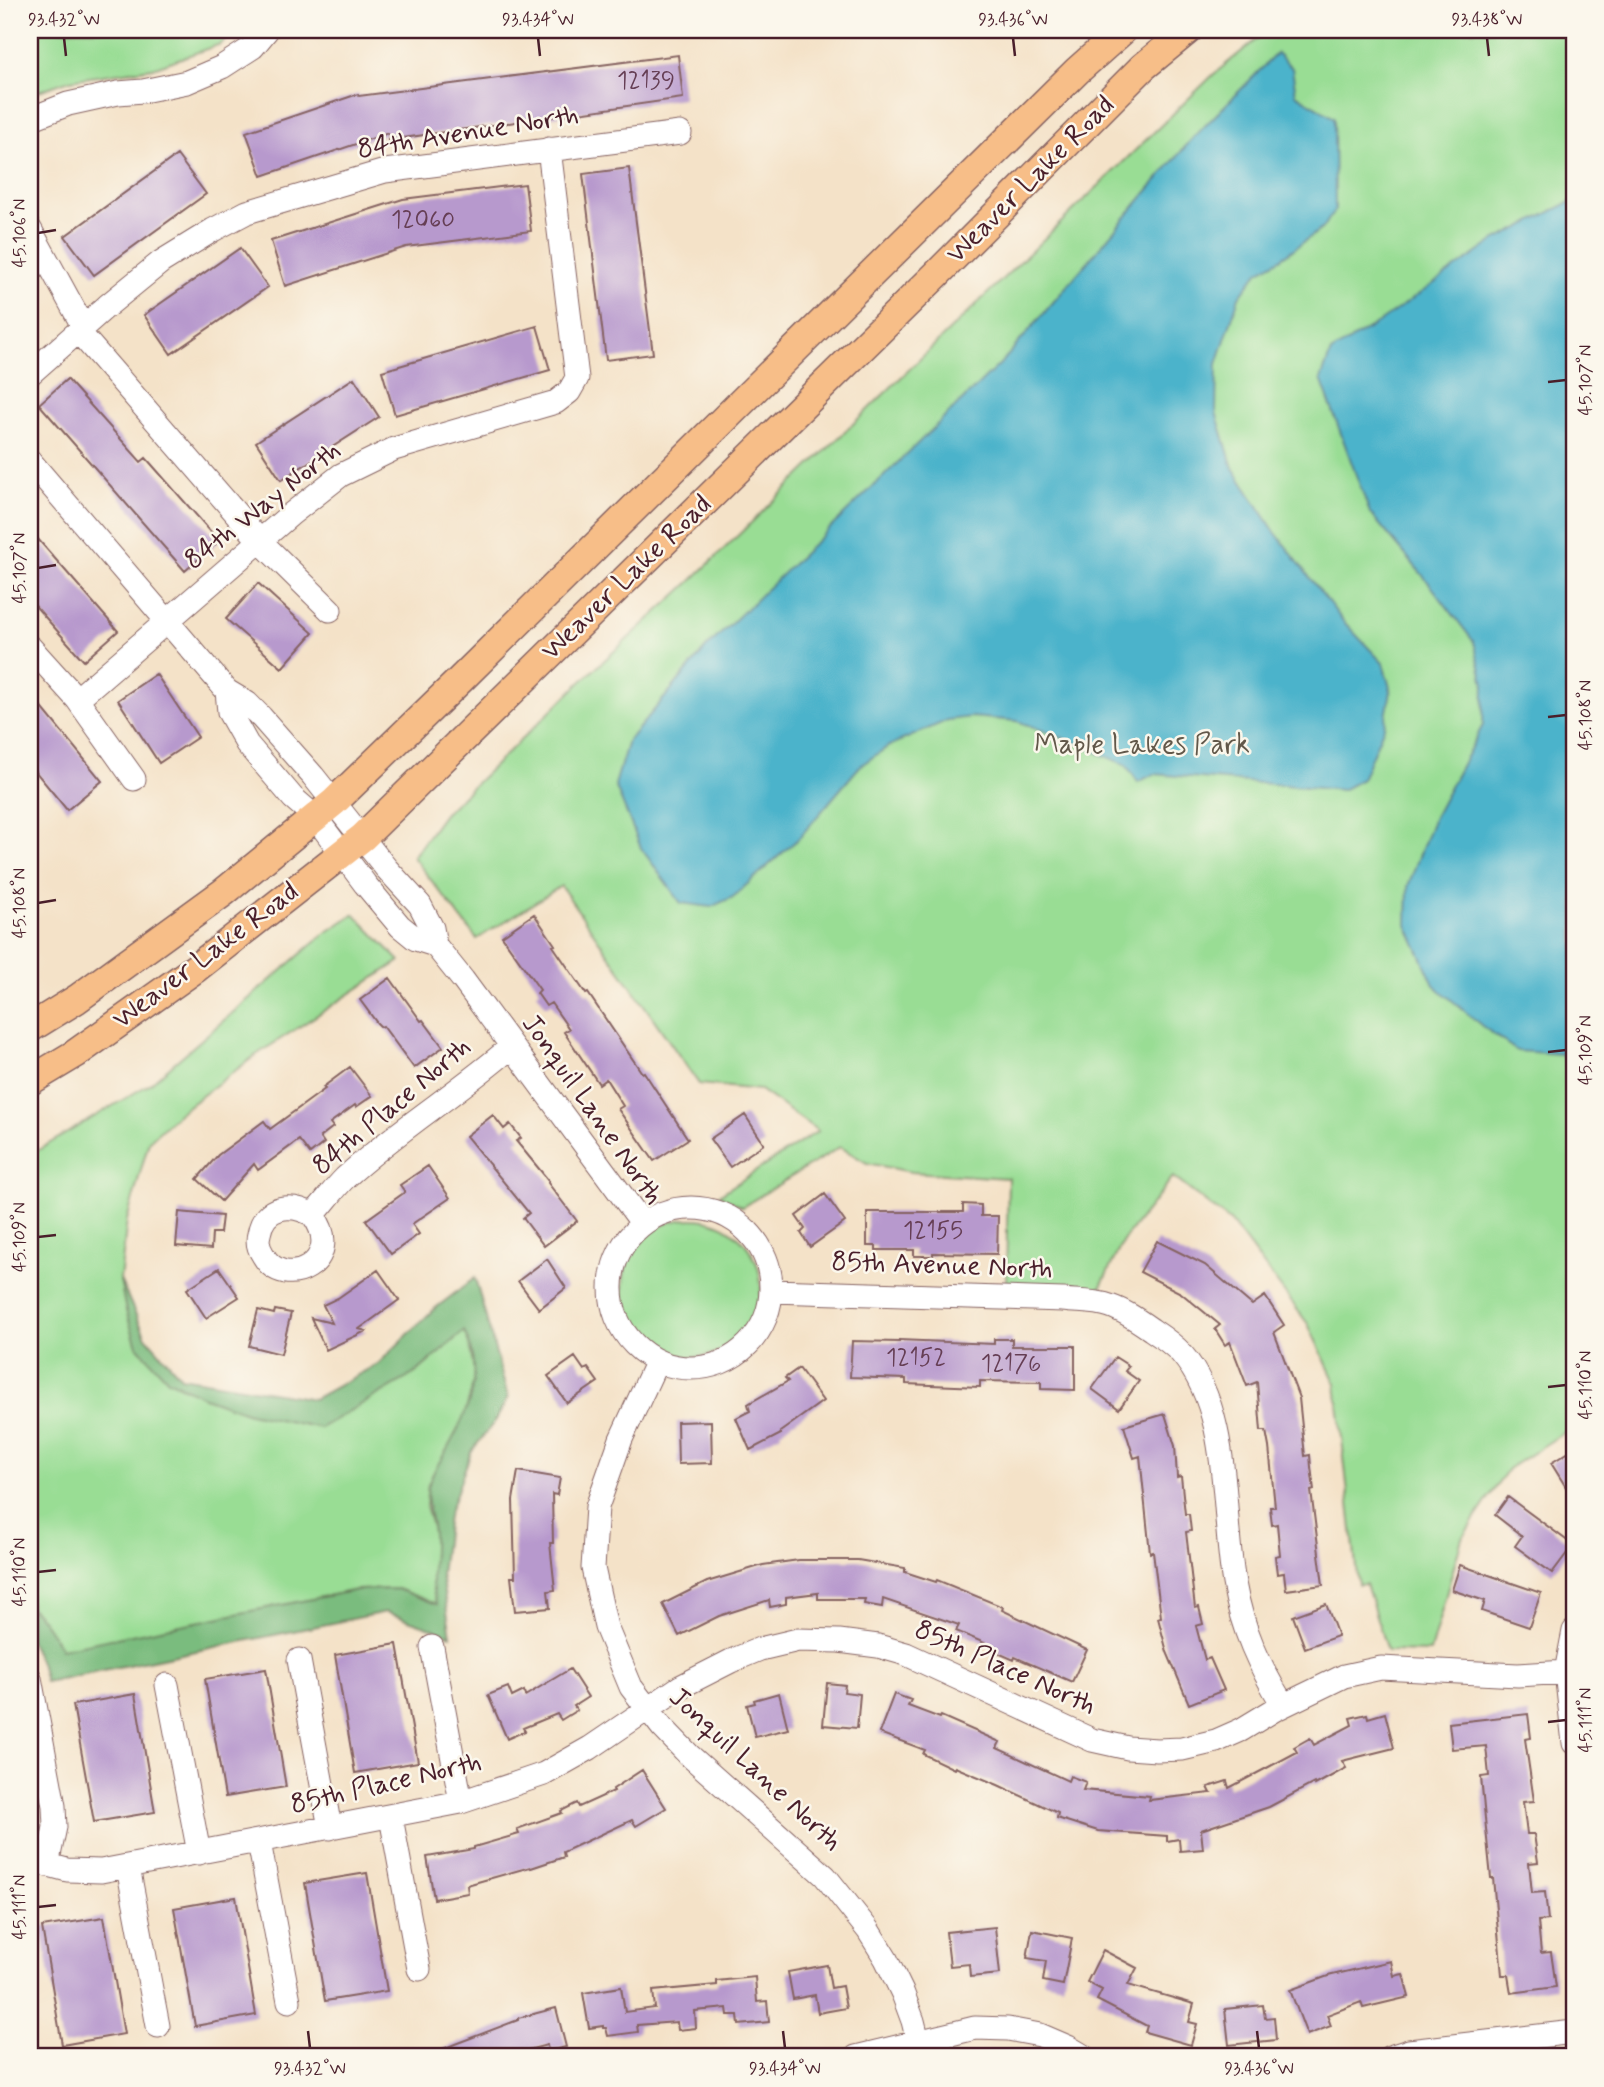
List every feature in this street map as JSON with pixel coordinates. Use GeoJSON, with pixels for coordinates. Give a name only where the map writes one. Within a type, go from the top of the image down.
{"type":"FeatureCollection","features":[{"type":"Feature","properties":{"kind":"main road","name":"Weaver Lake Road"},"geometry":{"type":"LineString","coordinates":[[30,1028],[77,999],[224,892],[325,809],[470,671],[1077,71],[1123,30]]}},
{"type":"Feature","properties":{"kind":"main road","name":"Weaver Lake Road"},"geometry":{"type":"LineString","coordinates":[[30,1081],[75,1054],[196,968],[353,844],[936,275],[1143,67],[1188,30]]}},
{"type":"Feature","properties":{"kind":"street"},"geometry":{"type":"LineString","coordinates":[[30,119],[68,104],[187,82],[222,67],[253,47],[267,30]]}},
{"type":"Feature","properties":{"kind":"street","name":"84th Avenue North"},"geometry":{"type":"LineString","coordinates":[[30,374],[161,262],[247,212],[385,171],[680,133]]}},
{"type":"Feature","properties":{"kind":"street","name":"84th Way North"},"geometry":{"type":"LineString","coordinates":[[77,699],[341,475],[394,449],[556,402],[569,392],[577,378],[549,149]]}},
{"type":"Feature","properties":{"kind":"street"},"geometry":{"type":"LineString","coordinates":[[30,229],[81,329],[260,541],[330,610]]}},
{"type":"Feature","properties":{"kind":"street","name":"Jonquil Lane North"},"geometry":{"type":"LineString","coordinates":[[30,461],[227,691],[247,703],[353,844],[365,884],[400,926],[416,939],[435,945],[643,1224],[624,1244],[618,1256],[613,1269],[611,1296],[618,1322],[634,1345],[657,1361],[621,1439],[597,1507],[593,1568],[606,1627],[631,1687],[647,1710],[689,1755],[806,1858],[844,1898],[886,1959],[903,1994],[920,2049]]}},
{"type":"Feature","properties":{"kind":"street"},"geometry":{"type":"LineString","coordinates":[[30,647],[77,699],[134,779]]}},
{"type":"Feature","properties":{"kind":"street","name":"84th Place North"},"geometry":{"type":"LineString","coordinates":[[313,1215],[344,1180],[388,1141],[511,1046]]}},
{"type":"Feature","properties":{"kind":"street"},"geometry":{"type":"LineString","coordinates":[[643,1224],[659,1214],[678,1209],[716,1211],[750,1233],[762,1250],[770,1270],[772,1291],[767,1317],[753,1340],[733,1357],[709,1367],[682,1368],[657,1361]]}},
{"type":"Feature","properties":{"kind":"street","name":"85th Avenue North"},"geometry":{"type":"LineString","coordinates":[[772,1291],[1041,1299],[1110,1306],[1136,1319],[1180,1352],[1208,1397],[1219,1442],[1234,1583],[1253,1651],[1283,1705]]}},
{"type":"Feature","properties":{"kind":"street"},"geometry":{"type":"LineString","coordinates":[[1574,1632],[1566,1672],[1574,1743]]}},
{"type":"Feature","properties":{"kind":"street","name":"85th Place North"},"geometry":{"type":"LineString","coordinates":[[39,1863],[67,1870],[101,1871],[461,1802],[544,1774],[590,1748],[680,1687],[760,1649],[798,1640],[878,1646],[906,1654],[1092,1740],[1128,1748],[1182,1749],[1216,1741],[1344,1676],[1381,1668],[1518,1675],[1566,1672]]}},
{"type":"Feature","properties":{"kind":"street"},"geometry":{"type":"LineString","coordinates":[[432,1647],[461,1802]]}},
{"type":"Feature","properties":{"kind":"street"},"geometry":{"type":"LineString","coordinates":[[299,1660],[330,1828]]}},
{"type":"Feature","properties":{"kind":"street"},"geometry":{"type":"LineString","coordinates":[[30,1678],[54,1806],[55,1827],[39,1863]]}},
{"type":"Feature","properties":{"kind":"street"},"geometry":{"type":"LineString","coordinates":[[167,1685],[199,1853]]}},
{"type":"Feature","properties":{"kind":"street"},"geometry":{"type":"LineString","coordinates":[[391,1817],[419,1969]]}},
{"type":"Feature","properties":{"kind":"street"},"geometry":{"type":"LineString","coordinates":[[259,1842],[289,2001]]}},
{"type":"Feature","properties":{"kind":"street"},"geometry":{"type":"LineString","coordinates":[[128,1867],[158,2026]]}},
{"type":"Feature","properties":{"kind":"street"},"geometry":{"type":"LineString","coordinates":[[856,2057],[920,2049],[975,2028],[1008,2029],[1040,2035],[1085,2057]]}},
{"type":"Feature","properties":{"kind":"street"},"geometry":{"type":"LineString","coordinates":[[1390,2057],[1409,2051],[1574,2032]]}},
{"type":"Feature","properties":{"kind":"green space"},"geometry":{"type":"Polygon","coordinates":[[[30,30],[236,30],[221,44],[153,68],[70,80],[30,94],[30,30]]]}},
{"type":"Feature","properties":{"kind":"green space","name":"Maple Lakes Park"},"geometry":{"type":"Polygon","coordinates":[[[1268,30],[1574,30],[1574,1426],[1508,1469],[1462,1538],[1430,1652],[1387,1651],[1366,1584],[1358,1585],[1336,1384],[1308,1324],[1231,1222],[1173,1177],[1123,1241],[1100,1288],[1006,1283],[1008,1178],[911,1172],[867,1163],[840,1147],[742,1207],[719,1195],[818,1131],[760,1090],[699,1084],[561,886],[477,939],[413,857],[444,814],[585,678],[690,582],[1214,74],[1268,30]]]}},
{"type":"Feature","properties":{"kind":"green space"},"geometry":{"type":"Polygon","coordinates":[[[354,914],[400,961],[256,1055],[179,1113],[149,1141],[127,1220],[120,1280],[126,1311],[168,1380],[320,1428],[417,1372],[464,1331],[469,1342],[475,1376],[462,1424],[428,1484],[426,1506],[433,1531],[432,1584],[437,1605],[397,1589],[357,1590],[60,1650],[48,1627],[30,1607],[30,1155],[151,1083],[324,934],[354,914]]]}},
{"type":"Feature","properties":{"kind":"green space"},"geometry":{"type":"Polygon","coordinates":[[[692,1219],[718,1224],[741,1239],[756,1262],[761,1288],[756,1314],[741,1337],[718,1352],[692,1357],[666,1352],[643,1337],[628,1314],[623,1288],[628,1262],[643,1239],[666,1224],[692,1219]]]}},
{"type":"Feature","properties":{"kind":"green space"},"geometry":{"type":"Polygon","coordinates":[[[475,1278],[508,1397],[496,1420],[471,1452],[448,1516],[441,1575],[451,1635],[386,1612],[45,1682],[40,1662],[30,1642],[30,1607],[44,1621],[61,1649],[357,1590],[397,1589],[437,1604],[432,1586],[433,1534],[427,1493],[435,1469],[461,1423],[471,1394],[473,1363],[464,1331],[417,1372],[320,1428],[249,1413],[204,1397],[168,1380],[137,1346],[120,1280],[146,1337],[181,1377],[314,1399],[378,1364],[433,1310],[475,1278]]]}},
{"type":"Feature","properties":{"kind":"water"},"geometry":{"type":"Polygon","coordinates":[[[1277,53],[1292,68],[1296,94],[1334,118],[1335,209],[1324,227],[1258,272],[1239,297],[1217,364],[1216,412],[1233,468],[1275,532],[1343,621],[1383,663],[1391,691],[1384,727],[1362,779],[1342,790],[1154,774],[1138,782],[1126,765],[1017,721],[971,717],[948,720],[889,746],[860,766],[799,838],[733,897],[711,907],[681,903],[641,848],[615,785],[628,741],[707,647],[1004,360],[1192,139],[1277,53]]]}},
{"type":"Feature","properties":{"kind":"water"},"geometry":{"type":"Polygon","coordinates":[[[1574,200],[1574,1081],[1562,1054],[1517,1051],[1482,1026],[1434,985],[1407,925],[1408,886],[1434,817],[1483,725],[1484,683],[1474,642],[1370,513],[1321,379],[1331,352],[1378,323],[1494,241],[1574,200]]]}},
{"type":"Feature","properties":{"kind":"building"},"geometry":{"type":"Polygon","coordinates":[[[678,55],[683,98],[389,140],[388,133],[262,176],[246,132],[358,94],[359,96],[678,55]]]}},
{"type":"Feature","properties":{"kind":"building"},"geometry":{"type":"Polygon","coordinates":[[[177,155],[206,194],[94,275],[65,236],[177,155]]]}},
{"type":"Feature","properties":{"kind":"building"},"geometry":{"type":"Polygon","coordinates":[[[629,168],[653,354],[606,360],[583,174],[629,168]]]}},
{"type":"Feature","properties":{"kind":"building"},"geometry":{"type":"Polygon","coordinates":[[[525,184],[531,231],[406,247],[285,286],[271,241],[403,199],[525,184]]]}},
{"type":"Feature","properties":{"kind":"building"},"geometry":{"type":"Polygon","coordinates":[[[240,248],[268,287],[171,354],[144,315],[240,248]]]}},
{"type":"Feature","properties":{"kind":"building"},"geometry":{"type":"Polygon","coordinates":[[[537,326],[550,370],[395,415],[382,371],[537,326]]]}},
{"type":"Feature","properties":{"kind":"building"},"geometry":{"type":"Polygon","coordinates":[[[354,378],[379,417],[281,480],[256,442],[354,378]]]}},
{"type":"Feature","properties":{"kind":"building"},"geometry":{"type":"Polygon","coordinates":[[[67,379],[141,462],[146,458],[219,541],[185,571],[39,404],[67,379]]]}},
{"type":"Feature","properties":{"kind":"building"},"geometry":{"type":"Polygon","coordinates":[[[30,530],[118,631],[84,661],[30,600],[30,530]]]}},
{"type":"Feature","properties":{"kind":"building"},"geometry":{"type":"Polygon","coordinates":[[[258,583],[313,633],[282,668],[226,619],[258,583]]]}},
{"type":"Feature","properties":{"kind":"building"},"geometry":{"type":"Polygon","coordinates":[[[156,674],[198,737],[159,763],[118,700],[156,674]]]}},
{"type":"Feature","properties":{"kind":"building"},"geometry":{"type":"Polygon","coordinates":[[[30,693],[102,781],[67,810],[30,765],[30,693]]]}},
{"type":"Feature","properties":{"kind":"building"},"geometry":{"type":"Polygon","coordinates":[[[534,914],[555,945],[553,946],[642,1073],[644,1072],[688,1139],[654,1161],[618,1109],[623,1106],[606,1079],[599,1084],[564,1032],[569,1029],[551,1003],[546,1006],[537,993],[540,990],[502,936],[534,914]]]}},
{"type":"Feature","properties":{"kind":"building"},"geometry":{"type":"Polygon","coordinates":[[[390,978],[443,1047],[414,1068],[360,1000],[390,978]]]}},
{"type":"Feature","properties":{"kind":"building"},"geometry":{"type":"Polygon","coordinates":[[[350,1067],[372,1096],[330,1123],[333,1127],[320,1137],[324,1143],[310,1154],[299,1140],[258,1170],[254,1164],[221,1201],[197,1179],[218,1155],[264,1121],[270,1129],[350,1067]]]}},
{"type":"Feature","properties":{"kind":"building"},"geometry":{"type":"Polygon","coordinates":[[[493,1115],[504,1129],[510,1124],[521,1138],[516,1141],[577,1221],[544,1246],[523,1218],[529,1213],[466,1136],[493,1115]]]}},
{"type":"Feature","properties":{"kind":"building"},"geometry":{"type":"Polygon","coordinates":[[[745,1115],[764,1144],[730,1167],[710,1139],[745,1115]]]}},
{"type":"Feature","properties":{"kind":"building"},"geometry":{"type":"Polygon","coordinates":[[[428,1166],[450,1198],[412,1224],[419,1234],[391,1254],[366,1220],[405,1192],[400,1185],[428,1166]]]}},
{"type":"Feature","properties":{"kind":"building"},"geometry":{"type":"Polygon","coordinates":[[[825,1194],[845,1222],[810,1247],[801,1233],[805,1229],[796,1216],[825,1194]]]}},
{"type":"Feature","properties":{"kind":"building"},"geometry":{"type":"Polygon","coordinates":[[[963,1204],[981,1205],[981,1216],[998,1216],[997,1254],[933,1253],[933,1256],[914,1256],[914,1250],[876,1250],[876,1246],[867,1246],[867,1212],[963,1212],[963,1204]]]}},
{"type":"Feature","properties":{"kind":"building"},"geometry":{"type":"Polygon","coordinates":[[[179,1212],[222,1216],[220,1233],[212,1233],[211,1249],[176,1246],[179,1212]]]}},
{"type":"Feature","properties":{"kind":"building"},"geometry":{"type":"Polygon","coordinates":[[[1157,1241],[1205,1265],[1252,1305],[1265,1296],[1284,1325],[1274,1332],[1299,1398],[1305,1456],[1310,1455],[1314,1490],[1311,1491],[1323,1585],[1286,1590],[1284,1573],[1277,1574],[1275,1556],[1280,1555],[1277,1524],[1272,1525],[1270,1507],[1275,1507],[1269,1447],[1266,1431],[1261,1431],[1257,1382],[1247,1386],[1230,1342],[1225,1345],[1215,1329],[1220,1325],[1181,1293],[1140,1272],[1157,1241]]]}},
{"type":"Feature","properties":{"kind":"building"},"geometry":{"type":"Polygon","coordinates":[[[547,1259],[566,1288],[539,1309],[518,1281],[547,1259]]]}},
{"type":"Feature","properties":{"kind":"building"},"geometry":{"type":"Polygon","coordinates":[[[219,1268],[239,1297],[206,1318],[187,1289],[219,1268]]]}},
{"type":"Feature","properties":{"kind":"building"},"geometry":{"type":"Polygon","coordinates":[[[378,1270],[399,1300],[359,1329],[366,1331],[326,1350],[311,1318],[332,1323],[323,1305],[338,1298],[378,1270]]]}},
{"type":"Feature","properties":{"kind":"building"},"geometry":{"type":"Polygon","coordinates":[[[258,1310],[274,1314],[275,1310],[291,1313],[281,1354],[249,1346],[258,1310]]]}},
{"type":"Feature","properties":{"kind":"building"},"geometry":{"type":"Polygon","coordinates":[[[994,1339],[1012,1339],[1012,1346],[1075,1346],[1075,1390],[1041,1389],[1041,1382],[980,1381],[980,1387],[906,1384],[906,1379],[850,1377],[852,1341],[994,1344],[994,1339]]]}},
{"type":"Feature","properties":{"kind":"building"},"geometry":{"type":"Polygon","coordinates":[[[575,1357],[584,1370],[588,1368],[598,1382],[567,1403],[548,1376],[575,1357]]]}},
{"type":"Feature","properties":{"kind":"building"},"geometry":{"type":"Polygon","coordinates":[[[1115,1357],[1129,1366],[1125,1371],[1139,1381],[1119,1409],[1092,1389],[1115,1357]]]}},
{"type":"Feature","properties":{"kind":"building"},"geometry":{"type":"Polygon","coordinates":[[[799,1368],[823,1401],[780,1432],[781,1434],[750,1450],[736,1418],[750,1411],[748,1404],[788,1381],[785,1378],[799,1368]]]}},
{"type":"Feature","properties":{"kind":"building"},"geometry":{"type":"Polygon","coordinates":[[[1165,1414],[1175,1446],[1177,1477],[1181,1476],[1185,1514],[1189,1514],[1191,1531],[1186,1532],[1195,1608],[1199,1607],[1203,1624],[1196,1626],[1205,1660],[1210,1658],[1224,1690],[1189,1704],[1167,1652],[1158,1618],[1161,1617],[1153,1552],[1150,1553],[1140,1456],[1134,1458],[1124,1426],[1165,1414]]]}},
{"type":"Feature","properties":{"kind":"building"},"geometry":{"type":"Polygon","coordinates":[[[711,1421],[712,1463],[678,1464],[677,1422],[711,1421]]]}},
{"type":"Feature","properties":{"kind":"building"},"geometry":{"type":"Polygon","coordinates":[[[1574,1449],[1574,1500],[1551,1463],[1574,1449]]]}},
{"type":"Feature","properties":{"kind":"building"},"geometry":{"type":"Polygon","coordinates":[[[518,1471],[560,1478],[557,1495],[552,1494],[553,1543],[550,1543],[555,1590],[548,1591],[550,1608],[515,1611],[511,1577],[515,1577],[513,1500],[518,1471]]]}},
{"type":"Feature","properties":{"kind":"building"},"geometry":{"type":"Polygon","coordinates":[[[1508,1497],[1573,1545],[1552,1573],[1515,1546],[1522,1536],[1495,1515],[1508,1497]]]}},
{"type":"Feature","properties":{"kind":"building"},"geometry":{"type":"Polygon","coordinates":[[[799,1560],[858,1560],[905,1568],[905,1572],[936,1582],[937,1580],[1003,1607],[1002,1610],[1087,1650],[1072,1682],[1015,1657],[1014,1660],[998,1653],[999,1649],[956,1631],[959,1625],[883,1599],[882,1607],[864,1604],[865,1599],[818,1599],[818,1593],[786,1597],[786,1604],[770,1607],[769,1600],[719,1616],[679,1636],[663,1604],[707,1582],[763,1565],[799,1560]]]}},
{"type":"Feature","properties":{"kind":"building"},"geometry":{"type":"Polygon","coordinates":[[[1460,1565],[1541,1593],[1529,1627],[1482,1611],[1485,1601],[1452,1590],[1460,1565]]]}},
{"type":"Feature","properties":{"kind":"building"},"geometry":{"type":"Polygon","coordinates":[[[1326,1604],[1338,1636],[1305,1648],[1293,1616],[1326,1604]]]}},
{"type":"Feature","properties":{"kind":"building"},"geometry":{"type":"Polygon","coordinates":[[[397,1644],[418,1762],[355,1773],[335,1655],[397,1644]]]}},
{"type":"Feature","properties":{"kind":"building"},"geometry":{"type":"Polygon","coordinates":[[[266,1669],[286,1787],[225,1797],[205,1679],[266,1669]]]}},
{"type":"Feature","properties":{"kind":"building"},"geometry":{"type":"Polygon","coordinates":[[[570,1669],[588,1697],[574,1706],[577,1710],[561,1720],[557,1714],[523,1728],[525,1731],[507,1739],[488,1695],[508,1687],[512,1697],[524,1691],[525,1696],[570,1669]]]}},
{"type":"Feature","properties":{"kind":"building"},"geometry":{"type":"Polygon","coordinates":[[[827,1683],[845,1685],[844,1692],[860,1694],[857,1728],[823,1725],[827,1683]]]}},
{"type":"Feature","properties":{"kind":"building"},"geometry":{"type":"Polygon","coordinates":[[[779,1693],[788,1729],[755,1737],[747,1705],[755,1703],[754,1700],[779,1693]]]}},
{"type":"Feature","properties":{"kind":"building"},"geometry":{"type":"Polygon","coordinates":[[[135,1694],[155,1812],[94,1822],[73,1705],[135,1694]]]}},
{"type":"Feature","properties":{"kind":"building"},"geometry":{"type":"Polygon","coordinates":[[[894,1694],[911,1700],[908,1706],[940,1718],[941,1716],[1000,1742],[997,1748],[1068,1781],[1070,1776],[1086,1782],[1083,1790],[1150,1796],[1149,1800],[1211,1793],[1208,1787],[1227,1781],[1229,1788],[1297,1752],[1294,1747],[1310,1738],[1314,1745],[1352,1725],[1350,1718],[1367,1714],[1368,1718],[1385,1713],[1394,1748],[1342,1761],[1346,1768],[1315,1785],[1314,1783],[1269,1807],[1201,1830],[1203,1849],[1180,1851],[1179,1839],[1167,1841],[1167,1836],[1098,1831],[1057,1818],[1058,1813],[998,1785],[955,1767],[954,1769],[923,1754],[925,1750],[879,1733],[894,1694]]]}},
{"type":"Feature","properties":{"kind":"building"},"geometry":{"type":"Polygon","coordinates":[[[1528,1714],[1531,1738],[1525,1739],[1534,1801],[1523,1802],[1527,1834],[1534,1834],[1538,1862],[1529,1863],[1532,1893],[1545,1892],[1548,1920],[1538,1921],[1541,1953],[1551,1952],[1556,1987],[1511,1993],[1508,1975],[1502,1975],[1487,1839],[1481,1777],[1489,1776],[1486,1746],[1452,1749],[1449,1723],[1528,1714]]]}},
{"type":"Feature","properties":{"kind":"building"},"geometry":{"type":"Polygon","coordinates":[[[642,1770],[666,1808],[636,1826],[632,1820],[563,1852],[564,1857],[467,1885],[468,1893],[434,1899],[427,1857],[474,1849],[519,1834],[517,1829],[562,1813],[561,1811],[577,1803],[579,1807],[614,1791],[613,1789],[642,1770]]]}},
{"type":"Feature","properties":{"kind":"building"},"geometry":{"type":"Polygon","coordinates":[[[367,1873],[387,1991],[325,2001],[305,1883],[367,1873]]]}},
{"type":"Feature","properties":{"kind":"building"},"geometry":{"type":"Polygon","coordinates":[[[236,1897],[256,2015],[195,2026],[174,1908],[236,1897]]]}},
{"type":"Feature","properties":{"kind":"building"},"geometry":{"type":"Polygon","coordinates":[[[104,1917],[124,2034],[62,2045],[42,1927],[104,1917]]]}},
{"type":"Feature","properties":{"kind":"building"},"geometry":{"type":"Polygon","coordinates":[[[995,1927],[1000,1974],[970,1977],[969,1964],[950,1966],[946,1932],[995,1927]]]}},
{"type":"Feature","properties":{"kind":"building"},"geometry":{"type":"Polygon","coordinates":[[[1032,1930],[1072,1938],[1063,1985],[1043,1981],[1046,1961],[1027,1958],[1032,1930]]]}},
{"type":"Feature","properties":{"kind":"building"},"geometry":{"type":"Polygon","coordinates":[[[1103,1950],[1137,1968],[1128,1985],[1194,2004],[1189,2022],[1197,2024],[1191,2045],[1145,2032],[1147,2026],[1097,2000],[1102,1990],[1087,1982],[1103,1950]]]}},
{"type":"Feature","properties":{"kind":"building"},"geometry":{"type":"Polygon","coordinates":[[[1391,1961],[1394,1976],[1403,1974],[1409,1997],[1363,2008],[1361,2002],[1327,2015],[1331,2026],[1307,2035],[1290,1990],[1328,1976],[1391,1961]]]}},
{"type":"Feature","properties":{"kind":"building"},"geometry":{"type":"Polygon","coordinates":[[[827,1965],[831,1988],[842,1986],[846,2008],[818,2013],[815,1995],[793,1999],[788,1972],[827,1965]]]}},
{"type":"Feature","properties":{"kind":"building"},"geometry":{"type":"Polygon","coordinates":[[[755,1977],[757,2002],[767,2001],[769,2022],[739,2025],[738,2015],[728,2015],[727,2008],[695,2011],[696,2028],[678,2030],[677,2022],[637,2025],[638,2032],[608,2036],[603,2026],[589,2028],[583,1993],[621,1987],[625,2012],[655,2008],[653,1991],[717,1985],[717,1981],[755,1977]]]}},
{"type":"Feature","properties":{"kind":"building"},"geometry":{"type":"Polygon","coordinates":[[[1263,2005],[1265,2018],[1274,2017],[1276,2040],[1229,2045],[1225,2009],[1263,2005]]]}},
{"type":"Feature","properties":{"kind":"building"},"geometry":{"type":"Polygon","coordinates":[[[556,2008],[566,2047],[548,2051],[547,2045],[509,2055],[510,2057],[427,2057],[518,2018],[556,2008]]]}}]}
